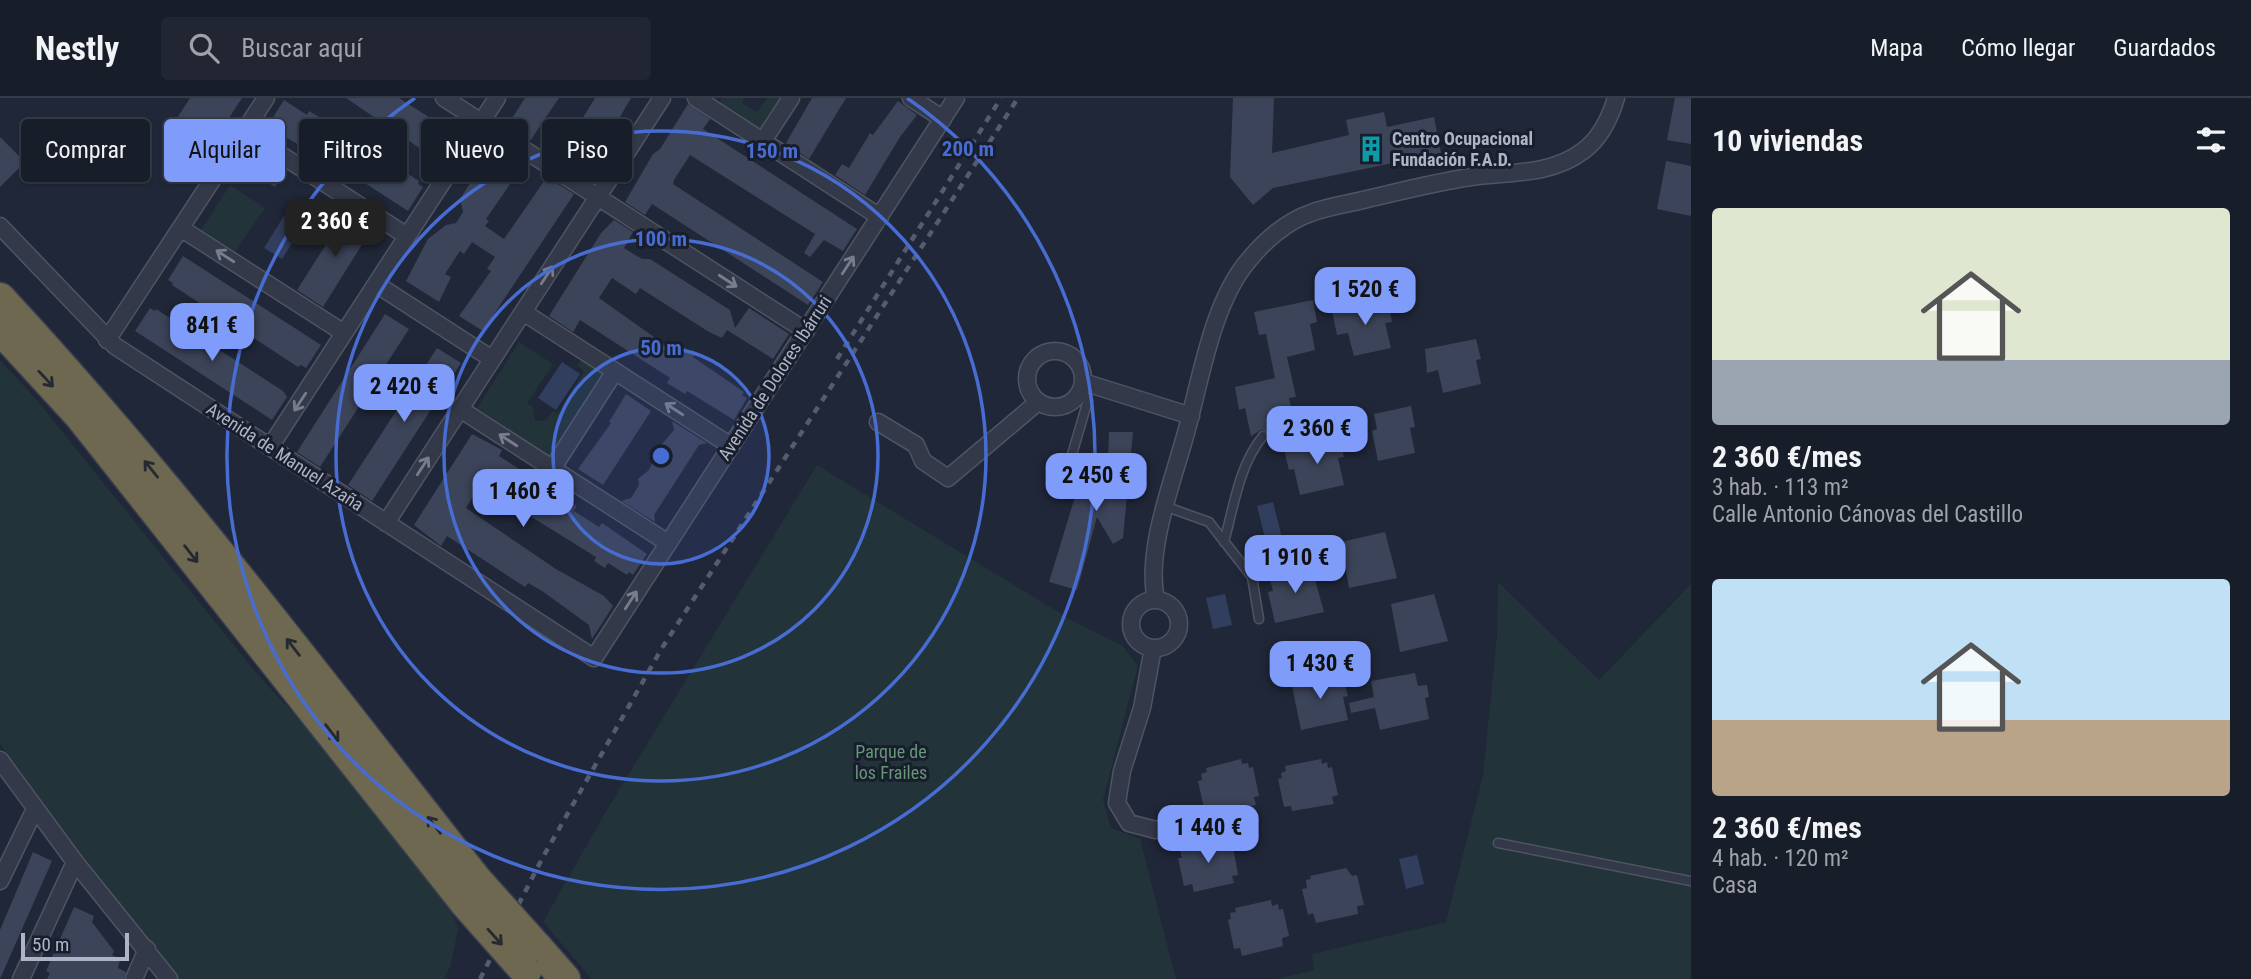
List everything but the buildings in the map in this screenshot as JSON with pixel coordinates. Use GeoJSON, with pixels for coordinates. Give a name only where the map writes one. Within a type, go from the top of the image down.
{"type":"FeatureCollection","features":[{"type":"Feature","properties":{"kind":"highway"},"geometry":{"type":"LineString","coordinates":[[0,298],[95,400],[165,486],[470,891]]}},
{"type":"Feature","properties":{"kind":"highway"},"geometry":{"type":"LineString","coordinates":[[0,329],[105,447],[532,966],[565,979]]}},
{"type":"Feature","properties":{"kind":"street"},"geometry":{"type":"LineString","coordinates":[[252,119],[266,98]]}},
{"type":"Feature","properties":{"kind":"street"},"geometry":{"type":"LineString","coordinates":[[444,98],[476,119]]}},
{"type":"Feature","properties":{"kind":"street"},"geometry":{"type":"LineString","coordinates":[[483,119],[497,98]]}},
{"type":"Feature","properties":{"kind":"street"},"geometry":{"type":"LineString","coordinates":[[386,523],[662,98]]}},
{"type":"Feature","properties":{"kind":"street"},"geometry":{"type":"LineString","coordinates":[[696,98],[880,216]]}},
{"type":"Feature","properties":{"kind":"street"},"geometry":{"type":"LineString","coordinates":[[763,141],[791,98]]}},
{"type":"Feature","properties":{"kind":"street"},"geometry":{"type":"LineString","coordinates":[[911,98],[943,119]]}},
{"type":"Feature","properties":{"kind":"street","name":"Avenida de Dolores Ibárruri"},"geometry":{"type":"LineString","coordinates":[[594,658],[956,98]]}},
{"type":"Feature","properties":{"kind":"street"},"geometry":{"type":"LineString","coordinates":[[1156,600],[1153,587],[1157,544],[1191,416],[1219,316],[1233,283],[1248,261],[1274,234],[1309,213],[1422,186],[1540,170],[1562,163],[1583,151],[1598,136],[1611,116],[1616,98]]}},
{"type":"Feature","properties":{"kind":"street"},"geometry":{"type":"LineString","coordinates":[[528,152],[806,331]]}},
{"type":"Feature","properties":{"kind":"street"},"geometry":{"type":"LineString","coordinates":[[285,157],[407,236]]}},
{"type":"Feature","properties":{"kind":"street"},"geometry":{"type":"LineString","coordinates":[[107,340],[212,182]]}},
{"type":"Feature","properties":{"kind":"street"},"geometry":{"type":"LineString","coordinates":[[271,447],[442,182]]}},
{"type":"Feature","properties":{"kind":"street","name":"Avenida de Manuel Azaña"},"geometry":{"type":"LineString","coordinates":[[0,226],[82,309],[107,340],[594,658]]}},
{"type":"Feature","properties":{"kind":"street"},"geometry":{"type":"LineString","coordinates":[[182,229],[344,333]]}},
{"type":"Feature","properties":{"kind":"street"},"geometry":{"type":"LineString","coordinates":[[376,284],[492,359]]}},
{"type":"Feature","properties":{"kind":"street"},"geometry":{"type":"LineString","coordinates":[[523,312],[731,446]]}},
{"type":"Feature","properties":{"kind":"street"},"geometry":{"type":"LineString","coordinates":[[1061,351],[1070,355],[1083,372],[1082,386],[1067,405],[1057,407],[1038,402],[1030,393],[1027,372],[1041,354],[1061,351]]}},
{"type":"Feature","properties":{"kind":"street"},"geometry":{"type":"LineString","coordinates":[[552,469],[615,371]]}},
{"type":"Feature","properties":{"kind":"street"},"geometry":{"type":"LineString","coordinates":[[1082,386],[1191,416]]}},
{"type":"Feature","properties":{"kind":"street"},"geometry":{"type":"LineString","coordinates":[[878,422],[916,445],[923,461],[948,478],[1038,402]]}},
{"type":"Feature","properties":{"kind":"street"},"geometry":{"type":"LineString","coordinates":[[460,409],[668,543]]}},
{"type":"Feature","properties":{"kind":"street"},"geometry":{"type":"LineString","coordinates":[[1156,600],[1171,606],[1176,612],[1178,629],[1170,643],[1153,648],[1138,642],[1133,635],[1131,618],[1140,605],[1156,600]]}},
{"type":"Feature","properties":{"kind":"street"},"geometry":{"type":"LineString","coordinates":[[1153,648],[1142,708],[1122,771],[1117,803],[1129,823],[1156,830],[1216,820]]}},
{"type":"Feature","properties":{"kind":"street"},"geometry":{"type":"LineString","coordinates":[[0,760],[75,862],[169,979]]}},
{"type":"Feature","properties":{"kind":"street"},"geometry":{"type":"LineString","coordinates":[[0,881],[35,808]]}},
{"type":"Feature","properties":{"kind":"street"},"geometry":{"type":"LineString","coordinates":[[21,979],[75,862]]}},
{"type":"Feature","properties":{"kind":"street"},"geometry":{"type":"LineString","coordinates":[[134,979],[147,949]]}},
{"type":"Feature","properties":{"kind":"lane"},"geometry":{"type":"LineString","coordinates":[[1063,485],[1088,400],[1082,386]]}},
{"type":"Feature","properties":{"kind":"lane"},"geometry":{"type":"LineString","coordinates":[[1224,542],[1241,478],[1252,450],[1263,436]]}},
{"type":"Feature","properties":{"kind":"lane"},"geometry":{"type":"LineString","coordinates":[[1167,507],[1209,522],[1252,577],[1259,619]]}},
{"type":"Feature","properties":{"kind":"lane"},"geometry":{"type":"LineString","coordinates":[[1498,844],[1691,881]]}},
{"type":"Feature","properties":{"kind":"green space"},"geometry":{"type":"Polygon","coordinates":[[[721,98],[744,98],[742,103],[757,112],[767,98],[781,98],[761,129],[720,103],[721,98]]]}},
{"type":"Feature","properties":{"kind":"green space"},"geometry":{"type":"Polygon","coordinates":[[[230,185],[265,208],[235,252],[201,230],[230,185]]]}},
{"type":"Feature","properties":{"kind":"green space"},"geometry":{"type":"Polygon","coordinates":[[[519,342],[553,364],[527,403],[533,407],[535,421],[546,420],[553,411],[558,413],[584,371],[577,366],[581,360],[603,374],[550,456],[477,408],[519,342]]]}},
{"type":"Feature","properties":{"kind":"green space"},"geometry":{"type":"Polygon","coordinates":[[[0,360],[36,399],[258,675],[430,861],[458,928],[451,965],[444,979],[174,979],[0,744],[0,360]]]}},
{"type":"Feature","properties":{"kind":"green space","name":"Parque de los Frailes"},"geometry":{"type":"Polygon","coordinates":[[[817,465],[1078,624],[1123,646],[1138,666],[1103,800],[1111,828],[1140,839],[1176,979],[592,979],[543,922],[605,813],[817,465]]]}},
{"type":"Feature","properties":{"kind":"green space"},"geometry":{"type":"Polygon","coordinates":[[[1498,582],[1599,680],[1691,584],[1691,979],[1277,979],[1314,970],[1312,954],[1446,922],[1483,775],[1497,635],[1498,582]]]}},
{"type":"Feature","properties":{"kind":"water"},"geometry":{"type":"Polygon","coordinates":[[[287,211],[305,223],[282,259],[264,248],[287,211]]]}},
{"type":"Feature","properties":{"kind":"water"},"geometry":{"type":"Polygon","coordinates":[[[562,362],[580,374],[556,410],[538,398],[562,362]]]}},
{"type":"Feature","properties":{"kind":"water"},"geometry":{"type":"Polygon","coordinates":[[[1273,502],[1283,542],[1267,546],[1257,506],[1273,502]]]}},
{"type":"Feature","properties":{"kind":"water"},"geometry":{"type":"Polygon","coordinates":[[[1225,594],[1232,625],[1213,629],[1206,598],[1225,594]]]}},
{"type":"Feature","properties":{"kind":"water"},"geometry":{"type":"Polygon","coordinates":[[[1417,855],[1424,884],[1406,889],[1399,859],[1417,855]]]}},
{"type":"Feature","properties":{"kind":"railway"},"geometry":{"type":"LineString","coordinates":[[837,359],[1001,98]]}},
{"type":"Feature","properties":{"kind":"railway"},"geometry":{"type":"LineString","coordinates":[[480,979],[543,857],[662,648],[1018,98]]}},
{"type":"Feature","properties":{"kind":"place","name":"Centro Ocupacional Fundación F.A.D."},"geometry":{"type":"Point","coordinates":[1371,149]}}]}
